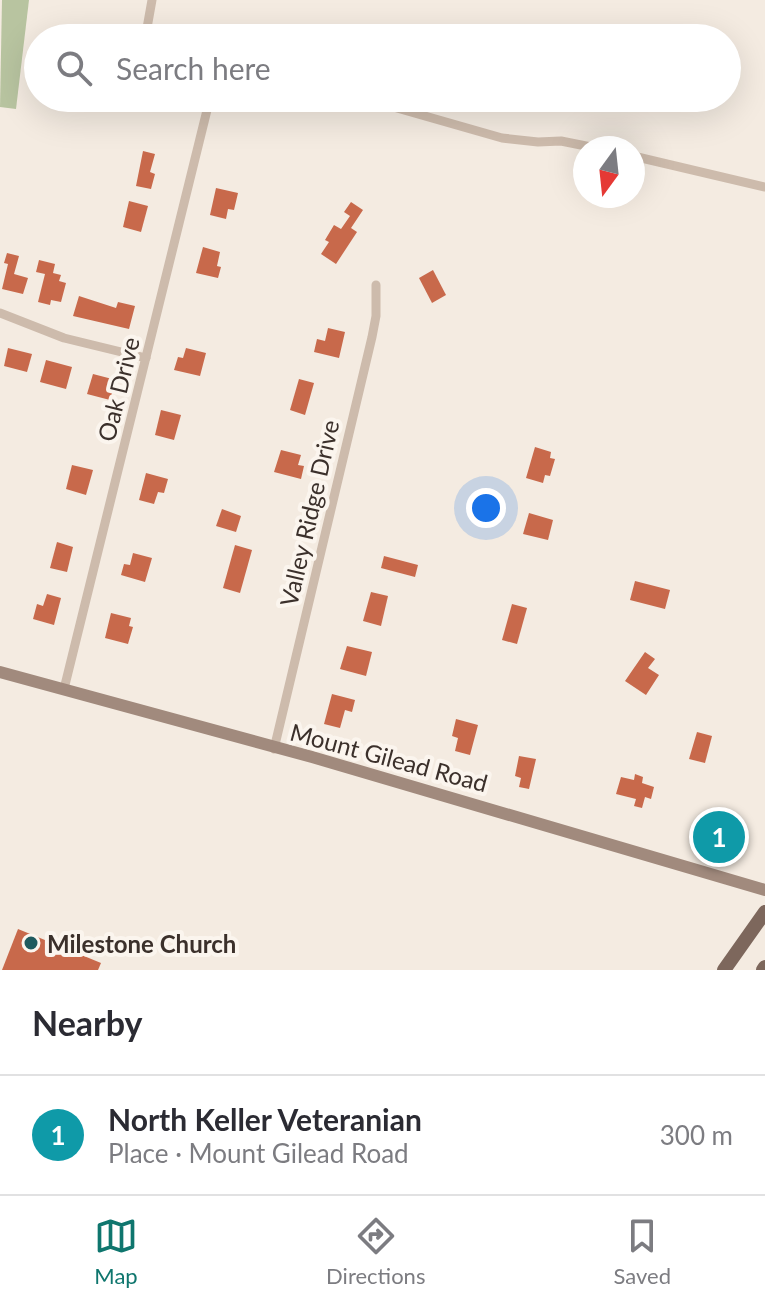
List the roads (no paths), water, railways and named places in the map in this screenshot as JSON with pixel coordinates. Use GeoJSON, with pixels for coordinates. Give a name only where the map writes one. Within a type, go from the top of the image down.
{"type":"FeatureCollection","features":[{"type":"Feature","properties":{"kind":"main road","name":"Mount Gilead Road"},"geometry":{"type":"LineString","coordinates":[[0,672],[543,823],[765,890]]}},
{"type":"Feature","properties":{"kind":"main road"},"geometry":{"type":"LineString","coordinates":[[724,970],[765,912]]}},
{"type":"Feature","properties":{"kind":"street"},"geometry":{"type":"LineString","coordinates":[[148,24],[152,0]]}},
{"type":"Feature","properties":{"kind":"street","name":"Oak Drive"},"geometry":{"type":"LineString","coordinates":[[64,689],[207,112]]}},
{"type":"Feature","properties":{"kind":"street"},"geometry":{"type":"LineString","coordinates":[[411,112],[502,138],[573,143]]}},
{"type":"Feature","properties":{"kind":"street"},"geometry":{"type":"LineString","coordinates":[[645,159],[765,187]]}},
{"type":"Feature","properties":{"kind":"street","name":"Valley Ridge Drive"},"geometry":{"type":"LineString","coordinates":[[274,749],[372,337],[376,285]]}},
{"type":"Feature","properties":{"kind":"street"},"geometry":{"type":"LineString","coordinates":[[0,313],[64,338],[146,358]]}},
{"type":"Feature","properties":{"kind":"place","name":"North Keller Veteranian"},"geometry":{"type":"Point","coordinates":[719,837]}},
{"type":"Feature","properties":{"kind":"place","name":"Milestone Church"},"geometry":{"type":"Point","coordinates":[31,943]}}]}
